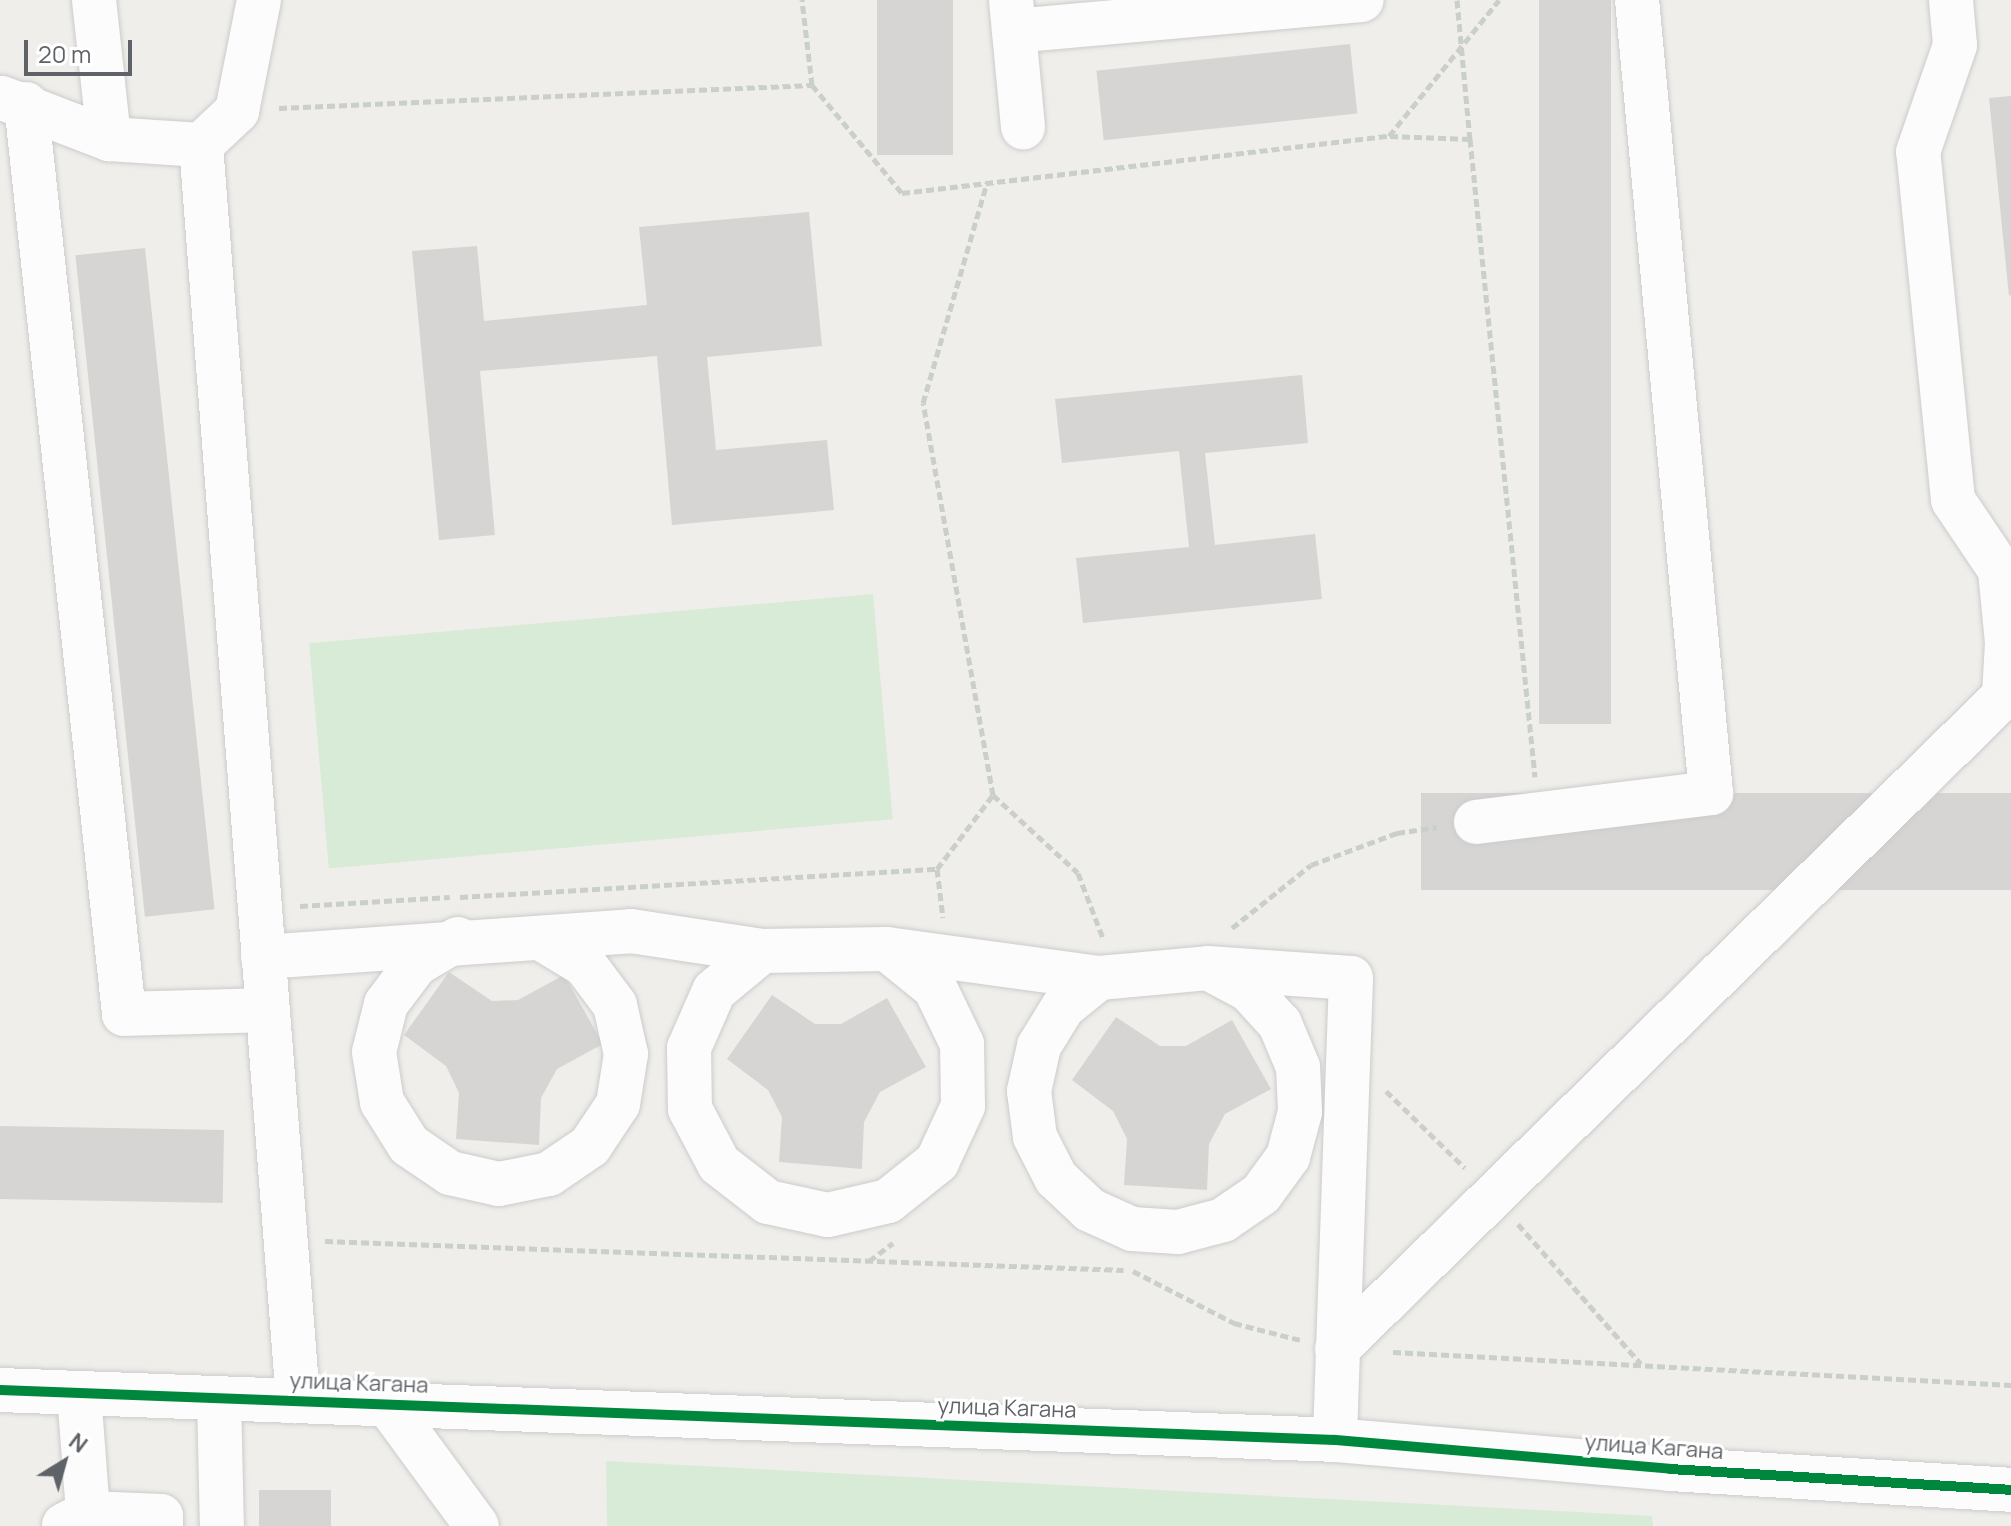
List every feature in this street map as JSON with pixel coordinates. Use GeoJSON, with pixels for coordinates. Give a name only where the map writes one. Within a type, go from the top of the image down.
{"type":"FeatureCollection","features":[{"type":"Feature","properties":{"kind":"street"},"geometry":{"type":"LineString","coordinates":[[94,0],[109,139]]}},
{"type":"Feature","properties":{"kind":"street"},"geometry":{"type":"LineString","coordinates":[[259,0],[237,111],[201,145],[109,139],[13,101],[124,1014],[267,1010]]}},
{"type":"Feature","properties":{"kind":"street"},"geometry":{"type":"LineString","coordinates":[[1023,127],[1012,15],[1362,0]]}},
{"type":"Feature","properties":{"kind":"street"},"geometry":{"type":"LineString","coordinates":[[1476,822],[1711,793],[1637,0]]}},
{"type":"Feature","properties":{"kind":"street"},"geometry":{"type":"LineString","coordinates":[[1337,1349],[2004,696],[2007,643],[2000,570],[1953,500],[1918,152],[1955,45],[1951,0]]}},
{"type":"Feature","properties":{"kind":"street"},"geometry":{"type":"LineString","coordinates":[[201,145],[298,1401]]}},
{"type":"Feature","properties":{"kind":"street"},"geometry":{"type":"LineString","coordinates":[[263,957],[460,938],[542,939],[631,931],[762,951],[887,949],[1108,977]]}},
{"type":"Feature","properties":{"kind":"street"},"geometry":{"type":"LineString","coordinates":[[460,938],[416,964],[386,1004],[374,1052],[382,1102],[409,1145],[440,1166],[499,1184],[549,1174],[590,1146],[618,1104],[626,1054],[615,1005],[585,965],[542,939]]}},
{"type":"Feature","properties":{"kind":"street"},"geometry":{"type":"LineString","coordinates":[[762,951],[714,991],[689,1048],[690,1109],[719,1164],[731,1174],[768,1202],[828,1215],[888,1201],[937,1162],[963,1106],[962,1044],[935,988],[887,949]]}},
{"type":"Feature","properties":{"kind":"street"},"geometry":{"type":"LineString","coordinates":[[1217,950],[1280,1024],[1298,1067],[1300,1112],[1288,1157],[1261,1194],[1223,1220],[1178,1232],[1132,1229],[1090,1210],[1056,1178],[1035,1137],[1029,1091],[1039,1046],[1063,1007],[1108,977],[1217,950],[1351,978],[1335,1440]]}},
{"type":"Feature","properties":{"kind":"street","name":"улица Кагана"},"geometry":{"type":"LineString","coordinates":[[0,1390],[1335,1440],[1670,1469],[2011,1490]]}},
{"type":"Feature","properties":{"kind":"street"},"geometry":{"type":"LineString","coordinates":[[79,1393],[75,1519],[161,1516],[161,1526]]}},
{"type":"Feature","properties":{"kind":"street"},"geometry":{"type":"LineString","coordinates":[[219,1398],[222,1526]]}},
{"type":"Feature","properties":{"kind":"street"},"geometry":{"type":"LineString","coordinates":[[388,1405],[477,1526]]}},
{"type":"Feature","properties":{"kind":"path"},"geometry":{"type":"LineString","coordinates":[[802,0],[812,85],[902,193],[1389,136],[1470,139]]}},
{"type":"Feature","properties":{"kind":"path"},"geometry":{"type":"LineString","coordinates":[[1457,0],[1539,814]]}},
{"type":"Feature","properties":{"kind":"path"},"geometry":{"type":"LineString","coordinates":[[1389,136],[1499,0]]}},
{"type":"Feature","properties":{"kind":"path"},"geometry":{"type":"LineString","coordinates":[[237,111],[812,85]]}},
{"type":"Feature","properties":{"kind":"path"},"geometry":{"type":"LineString","coordinates":[[987,183],[923,403],[993,795],[1078,873],[1108,977]]}},
{"type":"Feature","properties":{"kind":"path"},"geometry":{"type":"LineString","coordinates":[[937,869],[993,795]]}},
{"type":"Feature","properties":{"kind":"path"},"geometry":{"type":"LineString","coordinates":[[1217,950],[1311,865],[1397,833],[1476,822]]}},
{"type":"Feature","properties":{"kind":"path"},"geometry":{"type":"LineString","coordinates":[[284,1240],[1134,1271],[1234,1323],[1337,1349],[2011,1385]]}},
{"type":"Feature","properties":{"kind":"green space"},"geometry":{"type":"Polygon","coordinates":[[[873,594],[893,819],[329,868],[309,643],[873,594]]]}},
{"type":"Feature","properties":{"kind":"green space"},"geometry":{"type":"Polygon","coordinates":[[[606,1461],[1652,1516],[1653,1526],[607,1526],[606,1461]]]}},
{"type":"Feature","properties":{"kind":"building"},"geometry":{"type":"Polygon","coordinates":[[[877,0],[953,0],[953,155],[877,155],[877,0]]]}},
{"type":"Feature","properties":{"kind":"building"},"geometry":{"type":"Polygon","coordinates":[[[1539,0],[1611,0],[1611,724],[1539,724],[1539,0]]]}},
{"type":"Feature","properties":{"kind":"building"},"geometry":{"type":"Polygon","coordinates":[[[1350,44],[1357,114],[1104,140],[1096,71],[1350,44]]]}},
{"type":"Feature","properties":{"kind":"building"},"geometry":{"type":"Polygon","coordinates":[[[2011,96],[2011,295],[2009,296],[1989,98],[2011,96]]]}},
{"type":"Feature","properties":{"kind":"building"},"geometry":{"type":"Polygon","coordinates":[[[809,212],[822,346],[707,357],[716,450],[827,440],[834,510],[672,525],[657,356],[480,371],[495,535],[439,540],[412,251],[477,246],[484,321],[647,305],[639,227],[809,212]]]}},
{"type":"Feature","properties":{"kind":"building"},"geometry":{"type":"Polygon","coordinates":[[[145,248],[215,909],[145,917],[75,255],[145,248]]]}},
{"type":"Feature","properties":{"kind":"building"},"geometry":{"type":"Polygon","coordinates":[[[1302,375],[1308,443],[1205,453],[1215,545],[1315,534],[1322,599],[1083,623],[1076,558],[1189,547],[1179,451],[1062,463],[1055,399],[1302,375]]]}},
{"type":"Feature","properties":{"kind":"building"},"geometry":{"type":"Polygon","coordinates":[[[1421,793],[2011,793],[2011,890],[1421,890],[1421,793]]]}},
{"type":"Feature","properties":{"kind":"building"},"geometry":{"type":"Polygon","coordinates":[[[449,972],[492,1001],[518,1000],[564,975],[603,1044],[557,1069],[541,1098],[539,1145],[456,1139],[459,1093],[446,1066],[404,1035],[449,972]]]}},
{"type":"Feature","properties":{"kind":"building"},"geometry":{"type":"Polygon","coordinates":[[[772,995],[815,1024],[841,1024],[887,998],[926,1067],[880,1092],[864,1122],[862,1169],[779,1162],[782,1117],[768,1090],[727,1059],[772,995]]]}},
{"type":"Feature","properties":{"kind":"building"},"geometry":{"type":"Polygon","coordinates":[[[1116,1017],[1160,1046],[1186,1046],[1232,1020],[1271,1089],[1225,1114],[1209,1144],[1207,1190],[1124,1185],[1127,1139],[1113,1111],[1072,1080],[1116,1017]]]}},
{"type":"Feature","properties":{"kind":"building"},"geometry":{"type":"Polygon","coordinates":[[[0,1126],[224,1130],[223,1203],[0,1199],[0,1126]]]}},
{"type":"Feature","properties":{"kind":"building"},"geometry":{"type":"Polygon","coordinates":[[[259,1490],[331,1490],[331,1526],[259,1526],[259,1490]]]}},
{"type":"Feature","properties":{"kind":"cycle path"},"geometry":{"type":"LineString","coordinates":[[0,1390],[1335,1440],[1670,1469],[2011,1490]]}}]}
